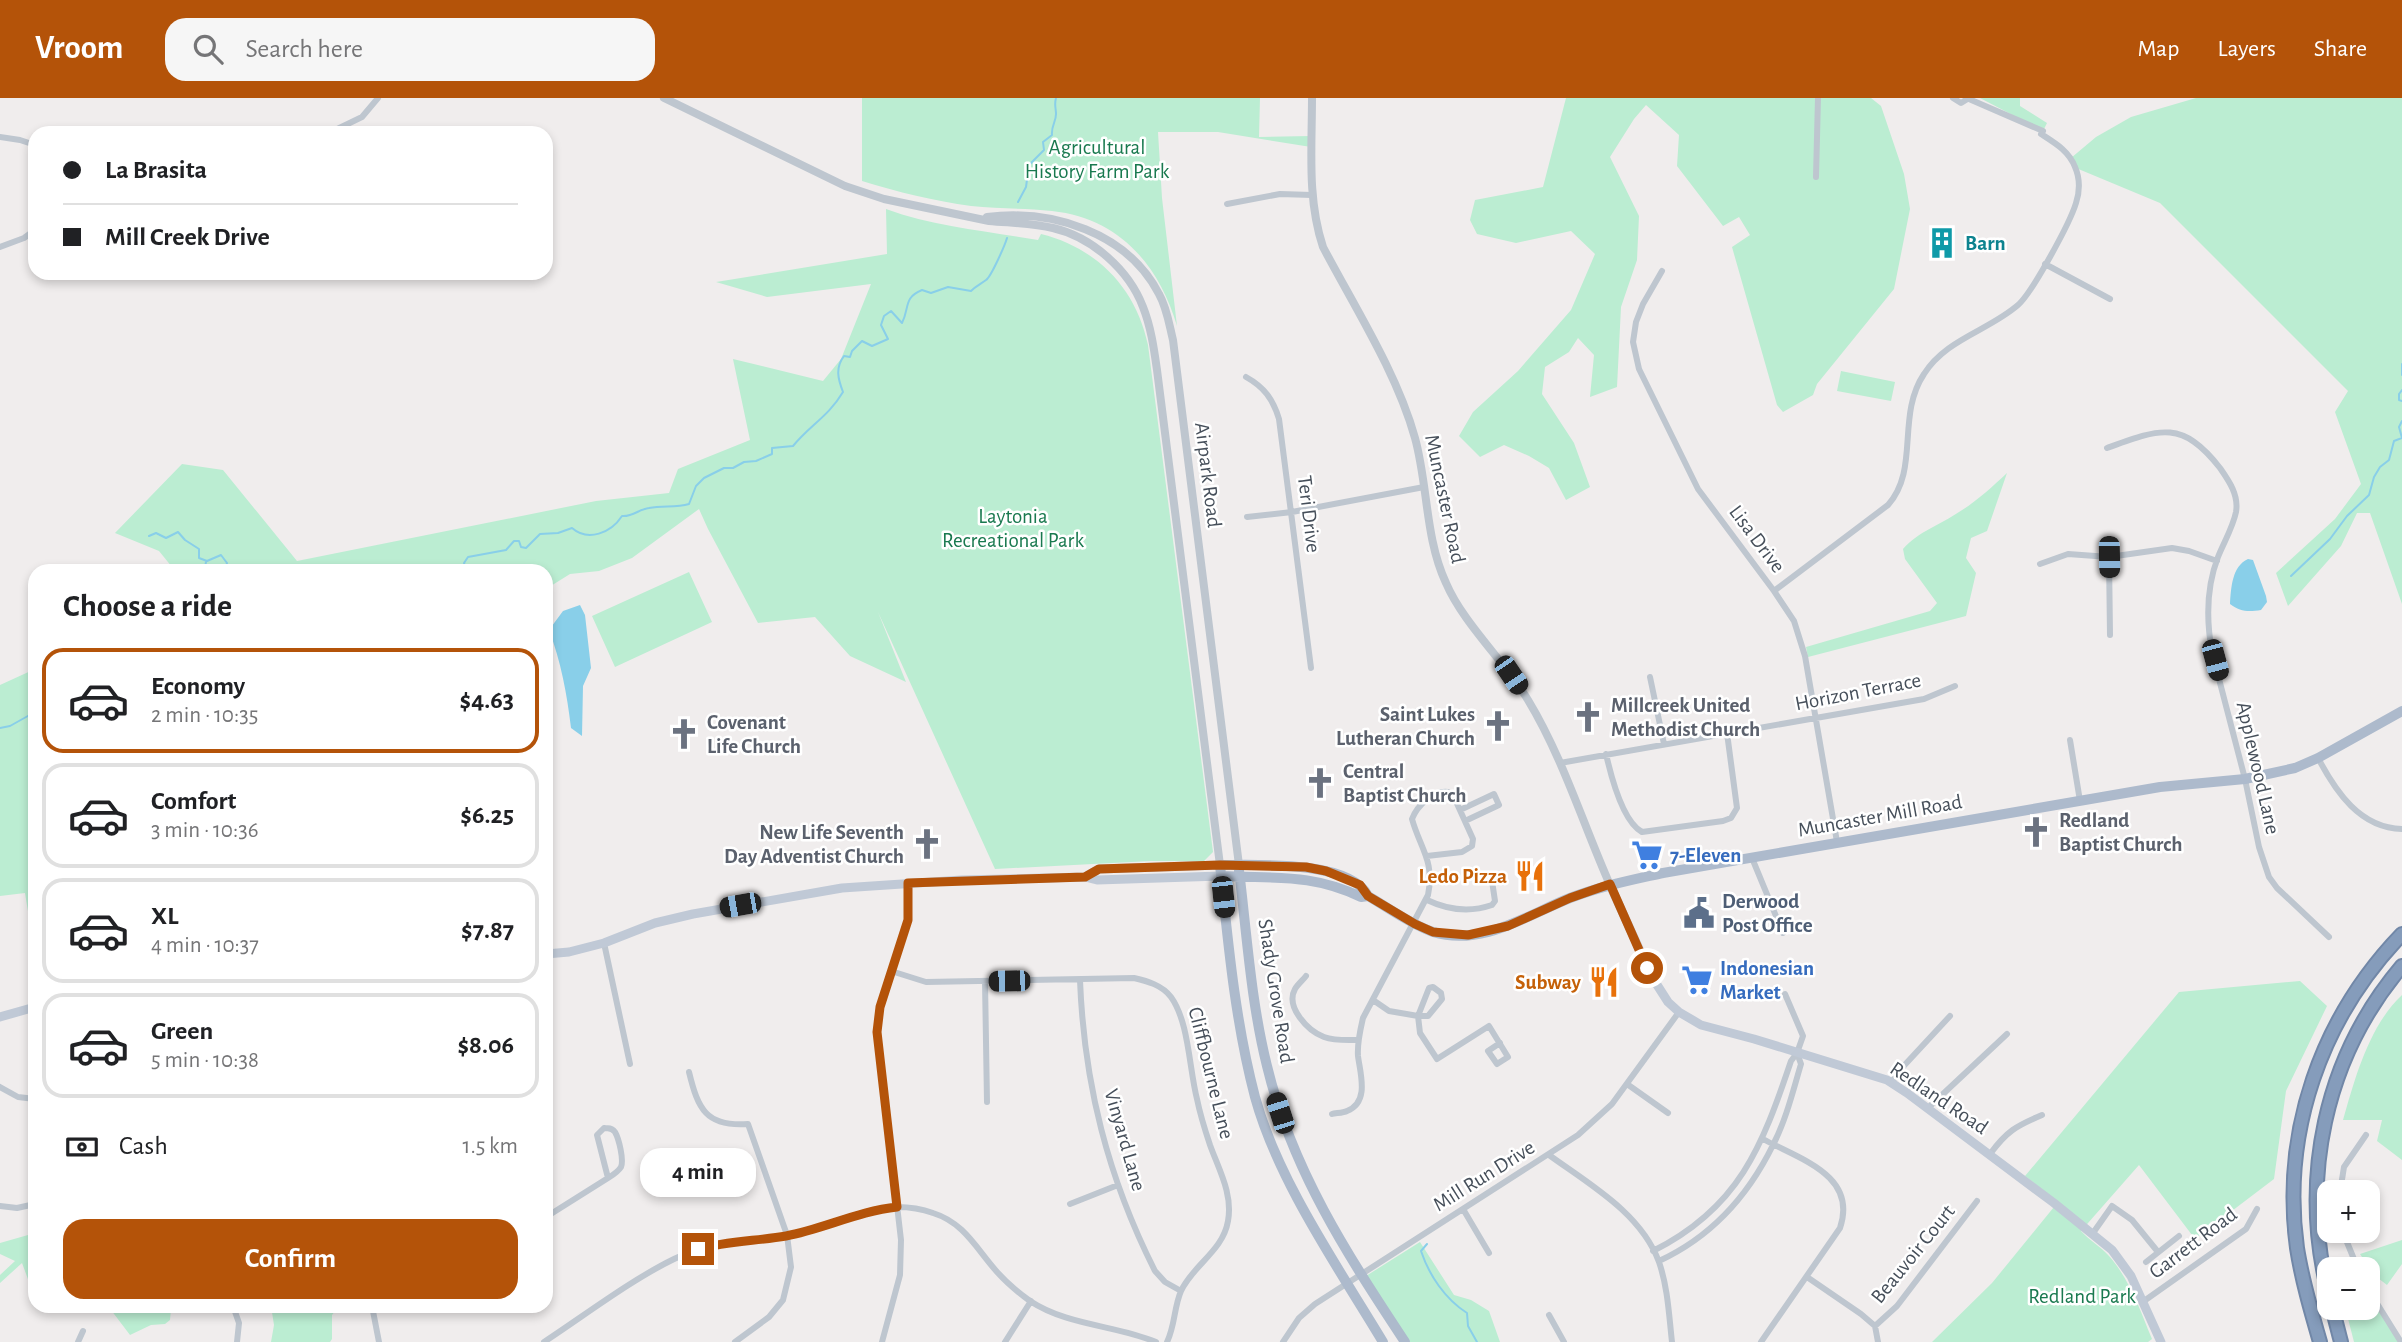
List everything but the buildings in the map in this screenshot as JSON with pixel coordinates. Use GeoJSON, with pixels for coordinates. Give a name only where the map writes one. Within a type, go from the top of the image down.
{"type":"FeatureCollection","features":[{"type":"Feature","properties":{"kind":"highway"},"geometry":{"type":"LineString","coordinates":[[2320,1342],[2304,1280],[2294,1216],[2295,1161],[2302,1119],[2310,1086],[2334,1027],[2369,972],[2402,934]]}},
{"type":"Feature","properties":{"kind":"highway"},"geometry":{"type":"LineString","coordinates":[[2321,1257],[2317,1230],[2317,1164],[2332,1091],[2357,1033],[2373,1004],[2402,966]]}},
{"type":"Feature","properties":{"kind":"highway"},"geometry":{"type":"LineString","coordinates":[[2335,1320],[2341,1342]]}},
{"type":"Feature","properties":{"kind":"main road","name":"Muncaster Mill Road"},"geometry":{"type":"LineString","coordinates":[[553,953],[604,943],[655,923],[708,911],[842,888],[1085,877],[1097,880],[1220,871],[1239,865],[1285,865],[1326,871],[1360,885],[1368,896],[1433,932],[1468,935],[1485,933],[1610,884],[2160,787],[2245,779],[2295,768],[2402,711]]}},
{"type":"Feature","properties":{"kind":"main road","name":"Shady Grove Road"},"geometry":{"type":"LineString","coordinates":[[1239,865],[1253,992],[1266,1065],[1286,1129],[1329,1225],[1405,1342]]}},
{"type":"Feature","properties":{"kind":"main road","name":"Muncaster Mill Road"},"geometry":{"type":"LineString","coordinates":[[1220,871],[1240,877],[1306,878],[1361,897],[1368,896]]}},
{"type":"Feature","properties":{"kind":"main road","name":"Shady Grove Road"},"geometry":{"type":"LineString","coordinates":[[1220,871],[1229,960],[1255,1097],[1291,1185],[1383,1342]]}},
{"type":"Feature","properties":{"kind":"main road","name":"Redland Road"},"geometry":{"type":"LineString","coordinates":[[1610,884],[1647,968],[1668,1002],[1679,1012],[1701,1025],[1858,1070],[1891,1083],[1928,1108],[2112,1250],[2125,1266],[2144,1301],[2161,1342]]}},
{"type":"Feature","properties":{"kind":"main road"},"geometry":{"type":"LineString","coordinates":[[0,1017],[28,1009]]}},
{"type":"Feature","properties":{"kind":"street"},"geometry":{"type":"LineString","coordinates":[[343,126],[362,117],[377,98]]}},
{"type":"Feature","properties":{"kind":"street","name":"Airpark Road"},"geometry":{"type":"LineString","coordinates":[[664,98],[845,186],[884,199],[943,213],[983,218],[1048,218],[1074,224],[1128,254],[1149,279],[1163,302],[1177,365],[1239,865]]}},
{"type":"Feature","properties":{"kind":"street","name":"Muncaster Road"},"geometry":{"type":"LineString","coordinates":[[1312,98],[1312,195],[1315,222],[1323,247],[1405,407],[1416,440],[1431,529],[1446,583],[1458,605],[1528,701],[1560,763],[1610,884]]}},
{"type":"Feature","properties":{"kind":"street"},"geometry":{"type":"LineString","coordinates":[[1816,177],[1818,98]]}},
{"type":"Feature","properties":{"kind":"street"},"geometry":{"type":"LineString","coordinates":[[1774,591],[1895,497],[1905,477],[1908,418],[1916,388],[1924,374],[1951,346],[2018,304],[2027,294],[2076,204],[2079,184],[2076,168],[2065,150],[2042,134],[2043,131],[1969,98],[1961,103],[1953,98]]}},
{"type":"Feature","properties":{"kind":"street"},"geometry":{"type":"LineString","coordinates":[[0,137],[28,143]]}},
{"type":"Feature","properties":{"kind":"street"},"geometry":{"type":"LineString","coordinates":[[1227,204],[1280,194],[1312,195]]}},
{"type":"Feature","properties":{"kind":"street","name":"Airpark Road"},"geometry":{"type":"LineString","coordinates":[[983,218],[989,222],[1055,228],[1084,240],[1120,271],[1135,289],[1145,311],[1157,370],[1220,871]]}},
{"type":"Feature","properties":{"kind":"street"},"geometry":{"type":"LineString","coordinates":[[0,247],[28,235]]}},
{"type":"Feature","properties":{"kind":"street"},"geometry":{"type":"LineString","coordinates":[[2045,264],[2110,299]]}},
{"type":"Feature","properties":{"kind":"street","name":"Lisa Drive"},"geometry":{"type":"LineString","coordinates":[[1662,271],[1636,322],[1633,341],[1639,369],[1698,489],[1794,621],[1801,639],[1838,842]]}},
{"type":"Feature","properties":{"kind":"street","name":"Teri Drive"},"geometry":{"type":"LineString","coordinates":[[1246,376],[1261,385],[1276,408],[1311,668]]}},
{"type":"Feature","properties":{"kind":"street","name":"Applewood Lane"},"geometry":{"type":"LineString","coordinates":[[2107,449],[2147,433],[2166,432],[2183,436],[2202,446],[2227,477],[2237,502],[2234,521],[2217,561],[2208,597],[2208,632],[2259,847],[2269,877],[2277,888],[2329,937]]}},
{"type":"Feature","properties":{"kind":"street"},"geometry":{"type":"LineString","coordinates":[[1247,517],[1292,512],[1424,487]]}},
{"type":"Feature","properties":{"kind":"street"},"geometry":{"type":"LineString","coordinates":[[2039,564],[2067,554],[2109,557],[2172,548],[2217,561]]}},
{"type":"Feature","properties":{"kind":"street"},"geometry":{"type":"LineString","coordinates":[[2109,557],[2110,635]]}},
{"type":"Feature","properties":{"kind":"street"},"geometry":{"type":"LineString","coordinates":[[1650,677],[1664,744]]}},
{"type":"Feature","properties":{"kind":"street","name":"Horizon Terrace"},"geometry":{"type":"LineString","coordinates":[[1560,763],[1924,699],[1955,686]]}},
{"type":"Feature","properties":{"kind":"street"},"geometry":{"type":"LineString","coordinates":[[1606,754],[1615,787],[1633,827],[1642,832],[1723,821],[1731,818],[1737,808],[1727,733]]}},
{"type":"Feature","properties":{"kind":"street"},"geometry":{"type":"LineString","coordinates":[[2070,740],[2080,801]]}},
{"type":"Feature","properties":{"kind":"street"},"geometry":{"type":"LineString","coordinates":[[2318,758],[2346,802],[2363,817],[2381,825],[2402,829]]}},
{"type":"Feature","properties":{"kind":"street"},"geometry":{"type":"LineString","coordinates":[[1332,1114],[1347,1111],[1360,1097],[1362,1079],[1358,1040],[1363,1018],[1427,900],[1431,884],[1427,856],[1412,819],[1415,811],[1426,801],[1442,791],[1448,792],[1454,797],[1473,839],[1469,849],[1427,856]]}},
{"type":"Feature","properties":{"kind":"street"},"geometry":{"type":"LineString","coordinates":[[1460,810],[1494,794],[1499,805],[1465,821]]}},
{"type":"Feature","properties":{"kind":"street"},"geometry":{"type":"LineString","coordinates":[[1752,858],[1783,933]]}},
{"type":"Feature","properties":{"kind":"street"},"geometry":{"type":"LineString","coordinates":[[1427,900],[1455,910],[1492,905],[1495,897],[1492,881],[1487,878]]}},
{"type":"Feature","properties":{"kind":"street"},"geometry":{"type":"LineString","coordinates":[[882,1342],[900,1275],[901,1240],[877,1032],[880,1007],[908,920],[908,883]]}},
{"type":"Feature","properties":{"kind":"street"},"geometry":{"type":"LineString","coordinates":[[604,943],[631,1064]]}},
{"type":"Feature","properties":{"kind":"street","name":"Cliffbourne Lane"},"geometry":{"type":"LineString","coordinates":[[891,971],[926,982],[1134,978],[1147,981],[1169,994],[1180,1012],[1196,1098],[1230,1204],[1226,1232],[1181,1291],[1167,1342]]}},
{"type":"Feature","properties":{"kind":"street"},"geometry":{"type":"LineString","coordinates":[[1306,976],[1295,989],[1293,996],[1299,1015],[1308,1028],[1325,1038],[1358,1040]]}},
{"type":"Feature","properties":{"kind":"street","name":"Vinyard Lane"},"geometry":{"type":"LineString","coordinates":[[1080,980],[1082,1032],[1089,1073],[1097,1115],[1118,1185],[1155,1271],[1165,1282],[1181,1291]]}},
{"type":"Feature","properties":{"kind":"street"},"geometry":{"type":"LineString","coordinates":[[985,981],[987,1102]]}},
{"type":"Feature","properties":{"kind":"street"},"geometry":{"type":"LineString","coordinates":[[1373,1000],[1390,1011],[1418,1016],[1429,1016],[1442,999],[1441,993],[1433,987],[1429,988],[1418,1016],[1420,1033],[1437,1059],[1489,1026],[1500,1043]]}},
{"type":"Feature","properties":{"kind":"street"},"geometry":{"type":"LineString","coordinates":[[1653,1251],[1689,1231],[1707,1217],[1738,1181],[1763,1139],[1791,1061],[1803,1036],[1785,994]]}},
{"type":"Feature","properties":{"kind":"street","name":"Mill Run Drive"},"geometry":{"type":"LineString","coordinates":[[1283,1342],[1299,1318],[1315,1304],[1549,1155],[1594,1122],[1612,1104],[1679,1012]]}},
{"type":"Feature","properties":{"kind":"street"},"geometry":{"type":"LineString","coordinates":[[1891,1083],[1950,1016]]}},
{"type":"Feature","properties":{"kind":"street"},"geometry":{"type":"LineString","coordinates":[[1928,1108],[2007,1034]]}},
{"type":"Feature","properties":{"kind":"street"},"geometry":{"type":"LineString","coordinates":[[1659,1261],[1684,1248],[1717,1225],[1741,1197],[1773,1145],[1801,1064],[1797,1053]]}},
{"type":"Feature","properties":{"kind":"street"},"geometry":{"type":"LineString","coordinates":[[689,1072],[699,1105],[712,1118],[728,1125],[748,1124],[787,1236],[791,1267],[782,1300],[769,1317],[735,1342]]}},
{"type":"Feature","properties":{"kind":"street"},"geometry":{"type":"LineString","coordinates":[[1627,1084],[1668,1113]]}},
{"type":"Feature","properties":{"kind":"street"},"geometry":{"type":"LineString","coordinates":[[0,1087],[18,1097],[28,1098]]}},
{"type":"Feature","properties":{"kind":"street"},"geometry":{"type":"LineString","coordinates":[[1990,1154],[2005,1135],[2042,1115]]}},
{"type":"Feature","properties":{"kind":"street"},"geometry":{"type":"LineString","coordinates":[[553,1213],[608,1178],[620,1169],[622,1161],[615,1132],[604,1128],[597,1135],[608,1178]]}},
{"type":"Feature","properties":{"kind":"street"},"geometry":{"type":"LineString","coordinates":[[2342,1180],[2344,1167],[2365,1135]]}},
{"type":"Feature","properties":{"kind":"street"},"geometry":{"type":"LineString","coordinates":[[1761,1342],[1840,1228],[1844,1216],[1840,1191],[1835,1181],[1826,1173],[1763,1139]]}},
{"type":"Feature","properties":{"kind":"street"},"geometry":{"type":"LineString","coordinates":[[1549,1155],[1616,1204],[1653,1251],[1659,1261],[1665,1284],[1672,1342]]}},
{"type":"Feature","properties":{"kind":"street"},"geometry":{"type":"LineString","coordinates":[[1070,1204],[1118,1185]]}},
{"type":"Feature","properties":{"kind":"street","name":"Beauvoir Court"},"geometry":{"type":"LineString","coordinates":[[1875,1326],[1897,1306],[1977,1201]]}},
{"type":"Feature","properties":{"kind":"street"},"geometry":{"type":"LineString","coordinates":[[0,1206],[17,1209],[28,1206]]}},
{"type":"Feature","properties":{"kind":"street"},"geometry":{"type":"LineString","coordinates":[[2093,1233],[2112,1206],[2139,1227],[2158,1252]]}},
{"type":"Feature","properties":{"kind":"street"},"geometry":{"type":"LineString","coordinates":[[544,1342],[673,1259],[715,1244],[787,1236],[880,1209],[897,1207],[932,1212],[956,1224],[972,1239],[998,1273],[1031,1301],[1064,1317],[1136,1333],[1156,1342]]}},
{"type":"Feature","properties":{"kind":"street"},"geometry":{"type":"LineString","coordinates":[[1463,1209],[1489,1253]]}},
{"type":"Feature","properties":{"kind":"street","name":"Garrett Road"},"geometry":{"type":"LineString","coordinates":[[2144,1301],[2246,1229],[2257,1209]]}},
{"type":"Feature","properties":{"kind":"street"},"geometry":{"type":"LineString","coordinates":[[2146,1262],[2179,1237]]}},
{"type":"Feature","properties":{"kind":"street"},"geometry":{"type":"LineString","coordinates":[[1807,1278],[1875,1326],[1878,1342]]}},
{"type":"Feature","properties":{"kind":"street"},"geometry":{"type":"LineString","coordinates":[[1005,1342],[1031,1301]]}},
{"type":"Feature","properties":{"kind":"street"},"geometry":{"type":"LineString","coordinates":[[2380,1308],[2401,1342]]}},
{"type":"Feature","properties":{"kind":"street"},"geometry":{"type":"LineString","coordinates":[[235,1313],[239,1323],[237,1342]]}},
{"type":"Feature","properties":{"kind":"street"},"geometry":{"type":"LineString","coordinates":[[373,1313],[379,1342]]}},
{"type":"Feature","properties":{"kind":"street"},"geometry":{"type":"LineString","coordinates":[[1549,1315],[1564,1342]]}},
{"type":"Feature","properties":{"kind":"street"},"geometry":{"type":"LineString","coordinates":[[78,1342],[83,1331]]}},
{"type":"Feature","properties":{"kind":"green space","name":"Agricultural History Farm Park"},"geometry":{"type":"Polygon","coordinates":[[[862,98],[1260,98],[1259,137],[1311,136],[1311,147],[1218,132],[1158,132],[1162,198],[1177,326],[1159,283],[1147,265],[1133,248],[1097,223],[1076,215],[1052,211],[944,202],[862,181],[862,98]]]}},
{"type":"Feature","properties":{"kind":"green space"},"geometry":{"type":"Polygon","coordinates":[[[1566,98],[1871,98],[1881,106],[1904,174],[1910,209],[1894,289],[1817,384],[1813,395],[1783,412],[1777,405],[1732,247],[1750,235],[1739,217],[1723,226],[1677,166],[1679,135],[1646,105],[1610,157],[1639,216],[1637,260],[1621,307],[1617,387],[1590,397],[1594,355],[1578,338],[1569,352],[1545,367],[1542,394],[1574,443],[1590,487],[1566,500],[1549,468],[1529,456],[1504,445],[1480,457],[1459,436],[1473,412],[1518,371],[1571,310],[1595,254],[1571,231],[1516,243],[1477,234],[1470,220],[1475,200],[1543,187],[1566,98]]]}},
{"type":"Feature","properties":{"kind":"green space"},"geometry":{"type":"Polygon","coordinates":[[[1980,98],[2020,98],[2020,106],[2047,123],[2043,131],[1980,98]]]}},
{"type":"Feature","properties":{"kind":"green space"},"geometry":{"type":"Polygon","coordinates":[[[2196,98],[2402,98],[2402,604],[2370,513],[2357,513],[2341,546],[2288,606],[2276,573],[2335,519],[2361,484],[2335,412],[2348,391],[2160,203],[2076,168],[2071,158],[2096,137],[2131,117],[2196,98]]]}},
{"type":"Feature","properties":{"kind":"green space","name":"Laytonia Recreational Park"},"geometry":{"type":"Polygon","coordinates":[[[886,209],[961,228],[1038,240],[1041,234],[1061,240],[1096,260],[1111,273],[1134,306],[1148,345],[1213,852],[1204,861],[995,869],[878,612],[906,682],[850,656],[815,617],[758,623],[699,509],[632,558],[599,571],[570,574],[553,585],[553,564],[170,564],[159,551],[115,533],[182,464],[223,470],[297,561],[596,501],[669,493],[678,469],[750,440],[733,359],[823,381],[841,359],[871,284],[767,297],[716,282],[887,254],[886,209]]]}},
{"type":"Feature","properties":{"kind":"green space"},"geometry":{"type":"Polygon","coordinates":[[[1841,371],[1895,382],[1891,401],[1837,391],[1841,371]]]}},
{"type":"Feature","properties":{"kind":"green space"},"geometry":{"type":"Polygon","coordinates":[[[2007,473],[1987,531],[1971,538],[1966,558],[1976,573],[1966,616],[1808,657],[1806,647],[1930,611],[1937,603],[1905,559],[1903,549],[1923,533],[1972,503],[2007,473]]]}},
{"type":"Feature","properties":{"kind":"green space"},"geometry":{"type":"Polygon","coordinates":[[[689,572],[712,622],[615,667],[592,616],[689,572]]]}},
{"type":"Feature","properties":{"kind":"green space"},"geometry":{"type":"Polygon","coordinates":[[[28,672],[28,911],[25,893],[0,896],[0,685],[28,672]]]}},
{"type":"Feature","properties":{"kind":"green space","name":"Redland Park"},"geometry":{"type":"Polygon","coordinates":[[[2300,981],[2327,1006],[2286,1091],[2274,1179],[2195,1239],[2139,1165],[2081,1231],[2109,1256],[2123,1275],[2152,1339],[2148,1342],[1932,1342],[1992,1283],[2058,1202],[2025,1176],[2179,992],[2300,981]]]}},
{"type":"Feature","properties":{"kind":"green space"},"geometry":{"type":"Polygon","coordinates":[[[2402,995],[2402,1160],[2377,1141],[2382,1120],[2343,1120],[2358,1070],[2372,1037],[2390,1008],[2402,995]]]}},
{"type":"Feature","properties":{"kind":"green space"},"geometry":{"type":"Polygon","coordinates":[[[28,1235],[28,1279],[22,1263],[0,1283],[0,1275],[15,1261],[0,1254],[0,1243],[28,1235]]]}},
{"type":"Feature","properties":{"kind":"green space"},"geometry":{"type":"Polygon","coordinates":[[[2402,1240],[2402,1264],[2387,1285],[2380,1280],[2380,1257],[2362,1257],[2360,1254],[2402,1240]]]}},
{"type":"Feature","properties":{"kind":"green space"},"geometry":{"type":"Polygon","coordinates":[[[1420,1242],[1454,1295],[1471,1300],[1489,1311],[1500,1342],[1410,1342],[1366,1276],[1420,1242]]]}},
{"type":"Feature","properties":{"kind":"green space"},"geometry":{"type":"Polygon","coordinates":[[[2380,1308],[2401,1342],[2354,1342],[2348,1320],[2380,1320],[2380,1308]]]}},
{"type":"Feature","properties":{"kind":"green space"},"geometry":{"type":"Polygon","coordinates":[[[113,1313],[171,1313],[170,1320],[165,1324],[151,1325],[130,1335],[113,1313]]]}},
{"type":"Feature","properties":{"kind":"green space"},"geometry":{"type":"Polygon","coordinates":[[[272,1313],[334,1313],[330,1342],[271,1342],[274,1325],[272,1313]]]}},
{"type":"Feature","properties":{"kind":"water"},"geometry":{"type":"Polygon","coordinates":[[[2248,559],[2253,560],[2266,596],[2267,602],[2261,610],[2245,611],[2230,604],[2236,572],[2248,559]]]}},
{"type":"Feature","properties":{"kind":"water"},"geometry":{"type":"Polygon","coordinates":[[[580,605],[585,615],[591,668],[583,686],[582,736],[571,728],[563,678],[553,642],[553,625],[563,611],[580,605]]]}},
{"type":"Feature","properties":{"kind":"waterway"},"geometry":{"type":"LineString","coordinates":[[1018,202],[1026,187],[1029,165],[1044,150],[1043,142],[1052,135],[1056,98]]}},
{"type":"Feature","properties":{"kind":"waterway"},"geometry":{"type":"LineString","coordinates":[[464,564],[468,557],[506,550],[514,541],[519,541],[521,547],[526,548],[540,534],[558,533],[572,528],[585,534],[599,534],[612,527],[622,516],[649,508],[689,504],[696,486],[704,478],[724,468],[733,468],[772,454],[772,448],[793,446],[843,392],[838,374],[844,356],[850,357],[862,341],[872,346],[888,339],[881,325],[884,316],[891,311],[902,323],[909,300],[922,290],[931,293],[948,287],[971,291],[988,278],[1007,238]]}},
{"type":"Feature","properties":{"kind":"waterway"},"geometry":{"type":"LineString","coordinates":[[2402,364],[2402,375]]}},
{"type":"Feature","properties":{"kind":"waterway"},"geometry":{"type":"LineString","coordinates":[[2402,390],[2399,394],[2399,400],[2402,401]]}},
{"type":"Feature","properties":{"kind":"waterway"},"geometry":{"type":"LineString","coordinates":[[2291,576],[2330,539],[2347,516],[2369,495],[2374,477],[2380,467],[2389,460],[2394,441],[2402,438],[2399,427],[2402,421]]}},
{"type":"Feature","properties":{"kind":"waterway"},"geometry":{"type":"LineString","coordinates":[[149,536],[156,533],[166,538],[178,532],[199,549],[199,558],[207,561],[221,555],[227,564]]}},
{"type":"Feature","properties":{"kind":"waterway"},"geometry":{"type":"LineString","coordinates":[[0,728],[10,726],[28,716]]}},
{"type":"Feature","properties":{"kind":"waterway"},"geometry":{"type":"LineString","coordinates":[[1427,1244],[1421,1251],[1428,1269],[1445,1294],[1467,1313],[1468,1326],[1477,1342]]}},
{"type":"Feature","properties":{"kind":"place","name":"Barn"},"geometry":{"type":"Point","coordinates":[1942,243]}},
{"type":"Feature","properties":{"kind":"place","name":"Millcreek United Methodist Church"},"geometry":{"type":"Point","coordinates":[1588,717]}},
{"type":"Feature","properties":{"kind":"place","name":"Saint Lukes Lutheran Church"},"geometry":{"type":"Point","coordinates":[1498,726]}},
{"type":"Feature","properties":{"kind":"place","name":"Covenant Life Church"},"geometry":{"type":"Point","coordinates":[684,734]}},
{"type":"Feature","properties":{"kind":"place","name":"Central Baptist Church"},"geometry":{"type":"Point","coordinates":[1320,783]}},
{"type":"Feature","properties":{"kind":"place","name":"Redland Baptist Church"},"geometry":{"type":"Point","coordinates":[2036,832]}},
{"type":"Feature","properties":{"kind":"place","name":"New Life Seventh Day Adventist Church"},"geometry":{"type":"Point","coordinates":[927,844]}},
{"type":"Feature","properties":{"kind":"place","name":"7-Eleven"},"geometry":{"type":"Point","coordinates":[1647,855]}},
{"type":"Feature","properties":{"kind":"place","name":"Ledo Pizza"},"geometry":{"type":"Point","coordinates":[1530,876]}},
{"type":"Feature","properties":{"kind":"place","name":"Derwood Post Office"},"geometry":{"type":"Point","coordinates":[1699,913]}},
{"type":"Feature","properties":{"kind":"place","name":"Indonesian Market"},"geometry":{"type":"Point","coordinates":[1697,980]}},
{"type":"Feature","properties":{"kind":"place","name":"Subway"},"geometry":{"type":"Point","coordinates":[1604,982]}},
{"type":"Feature","properties":{"kind":"route"},"geometry":{"type":"LineString","coordinates":[[698,1249],[715,1244],[787,1236],[880,1209],[897,1207],[877,1032],[880,1007],[908,920],[908,883],[1085,877],[1099,869],[1285,865],[1326,871],[1360,885],[1368,896],[1433,932],[1468,935],[1508,926],[1570,898],[1610,884],[1647,968]]}}]}
